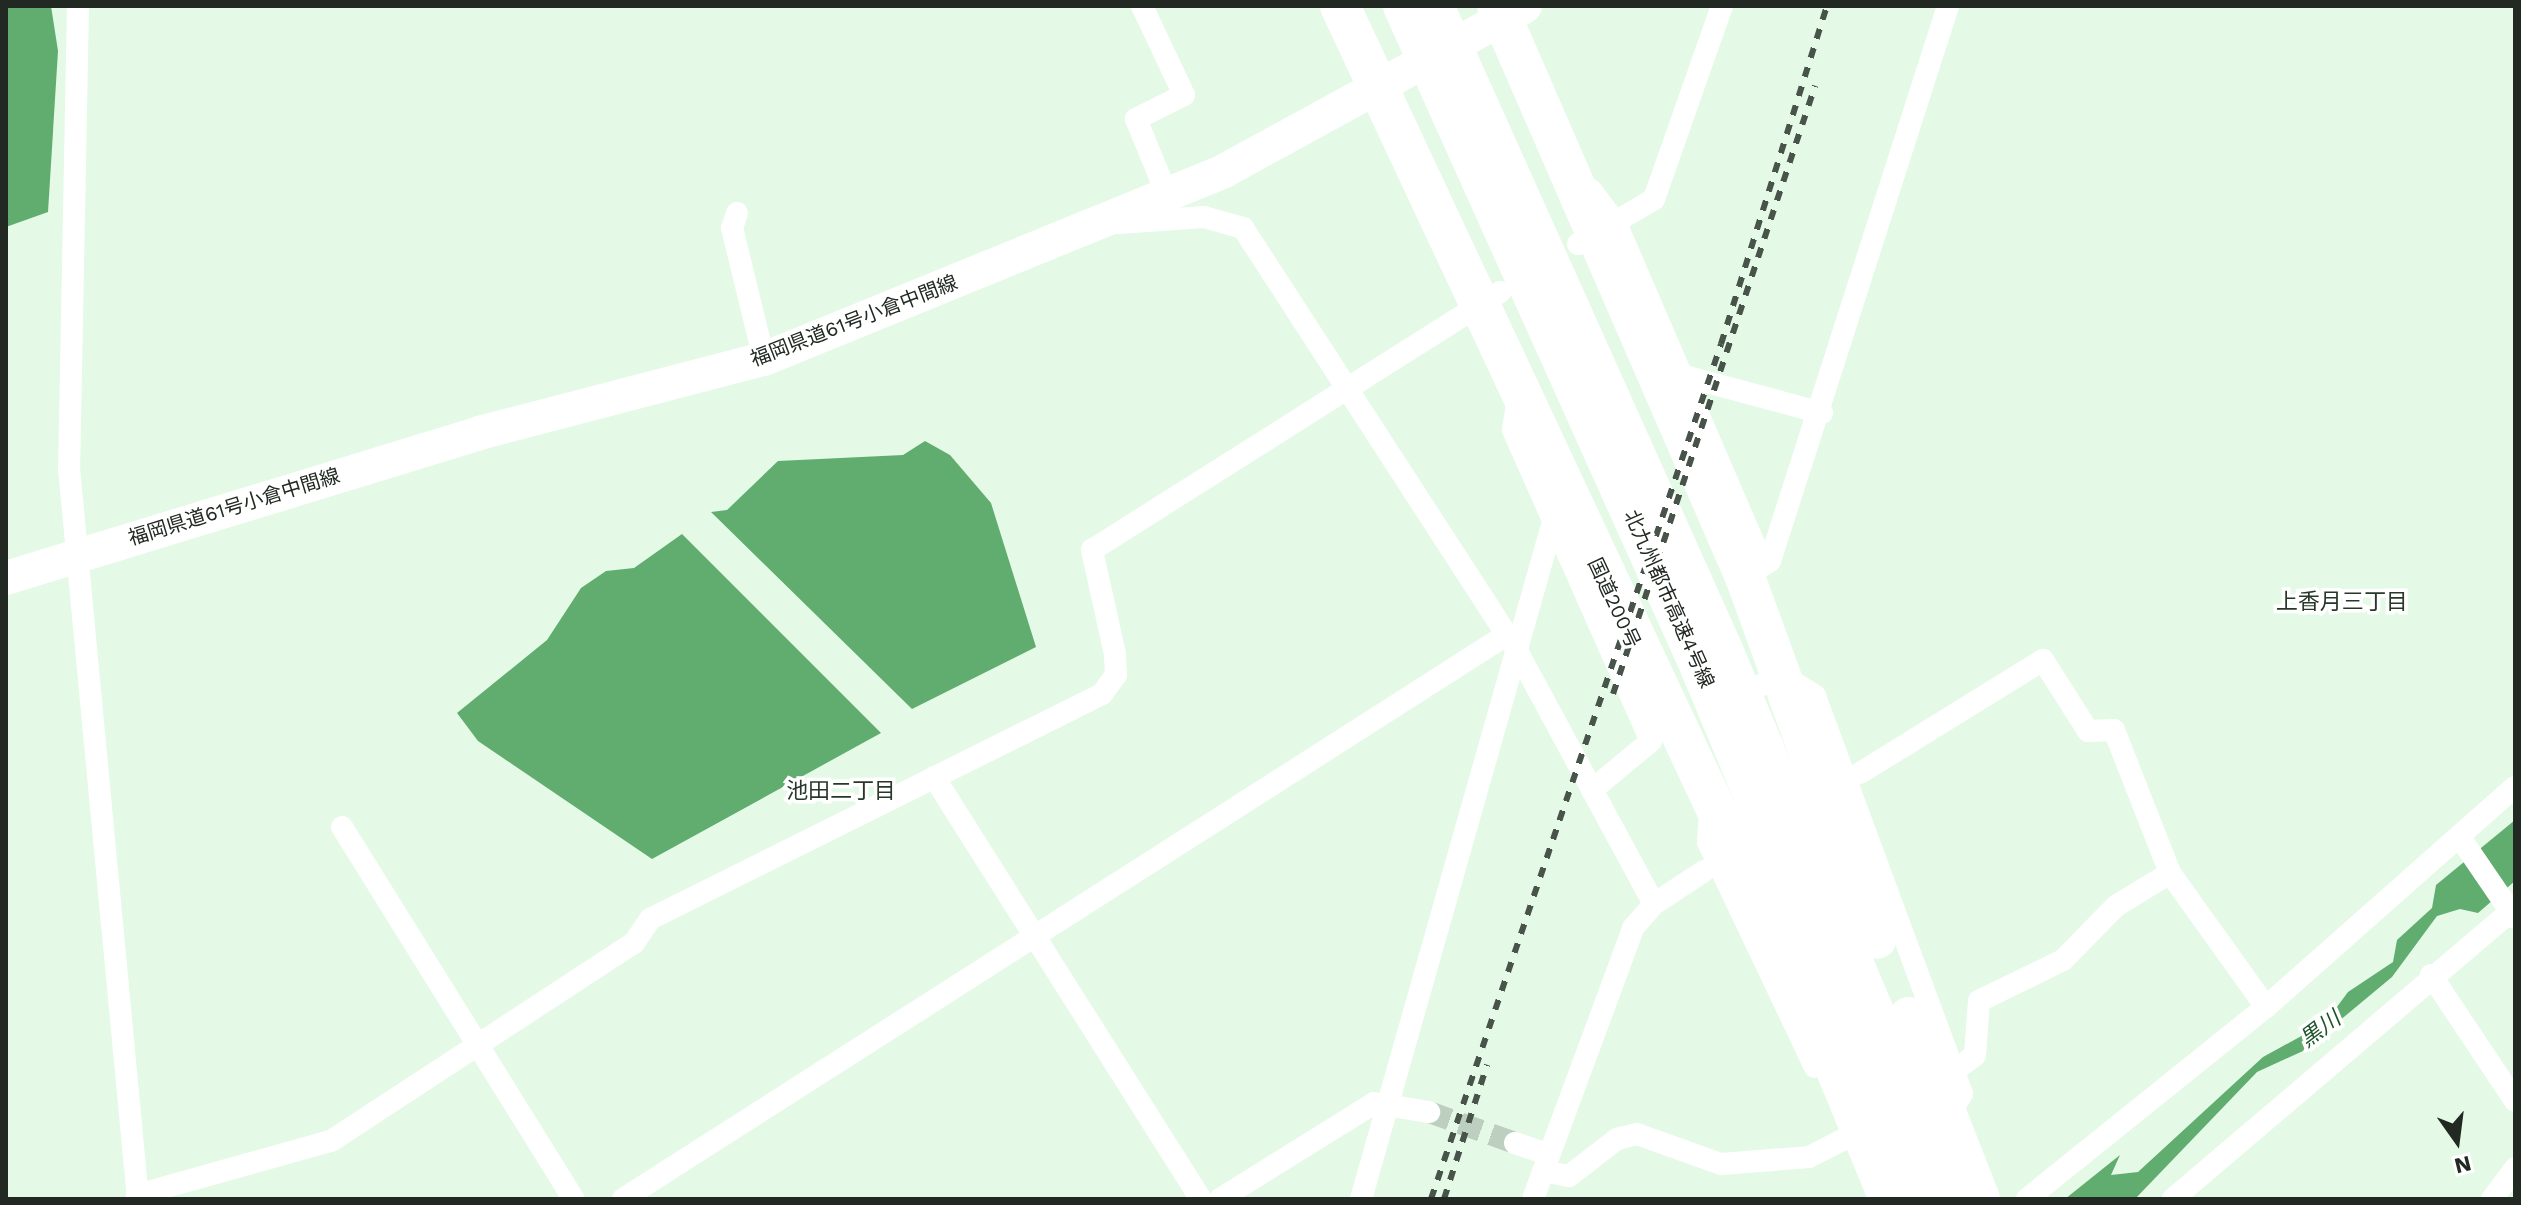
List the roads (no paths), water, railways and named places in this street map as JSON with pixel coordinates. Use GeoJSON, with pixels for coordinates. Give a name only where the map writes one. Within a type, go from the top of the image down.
{"type":"FeatureCollection","features":[{"type":"Feature","properties":{"kind":"highway","name":"北九州都市高速4号線"},"geometry":{"type":"LineString","coordinates":[[1403,6],[1469,116]]}},
{"type":"Feature","properties":{"kind":"highway","name":"北九州都市高速4号線"},"geometry":{"type":"LineString","coordinates":[[1434,6],[1469,116],[1952,1199]]}},
{"type":"Feature","properties":{"kind":"highway"},"geometry":{"type":"LineString","coordinates":[[1508,10],[1560,151],[1754,571],[1782,675],[1858,894],[1949,1115],[1980,1199]]}},
{"type":"Feature","properties":{"kind":"highway","name":"国道200号"},"geometry":{"type":"LineString","coordinates":[[1336,11],[1490,299],[1519,393],[1662,735],[1710,802],[1819,1029],[1888,1199]]}},
{"type":"Feature","properties":{"kind":"highway","name":"北九州都市高速4号線"},"geometry":{"type":"LineString","coordinates":[[1711,658],[1922,1199]]}},
{"type":"Feature","properties":{"kind":"main road","name":"福岡県道61号小倉中間線"},"geometry":{"type":"LineString","coordinates":[[6,578],[479,433],[764,359],[1168,197],[1380,89],[1508,10]]}},
{"type":"Feature","properties":{"kind":"street"},"geometry":{"type":"LineString","coordinates":[[78,6],[69,468],[80,554],[97,823],[137,1197],[331,1141],[634,943],[650,919],[1102,694],[1116,675],[1092,550],[1490,299]]}},
{"type":"Feature","properties":{"kind":"street"},"geometry":{"type":"LineString","coordinates":[[1142,6],[1184,95],[1136,119],[1168,197]]}},
{"type":"Feature","properties":{"kind":"street"},"geometry":{"type":"LineString","coordinates":[[1722,6],[1654,199],[1597,233],[1684,376],[1754,571]]}},
{"type":"Feature","properties":{"kind":"street"},"geometry":{"type":"LineString","coordinates":[[1754,571],[1822,413],[1948,6]]}},
{"type":"Feature","properties":{"kind":"street"},"geometry":{"type":"LineString","coordinates":[[737,213],[732,228],[764,359]]}},
{"type":"Feature","properties":{"kind":"street"},"geometry":{"type":"LineString","coordinates":[[1096,224],[1204,217],[1243,228],[1345,392],[1510,643],[1654,904]]}},
{"type":"Feature","properties":{"kind":"street"},"geometry":{"type":"LineString","coordinates":[[1684,376],[1822,413]]}},
{"type":"Feature","properties":{"kind":"street"},"geometry":{"type":"LineString","coordinates":[[1519,393],[1513,430],[1553,522],[1662,735]]}},
{"type":"Feature","properties":{"kind":"street"},"geometry":{"type":"LineString","coordinates":[[1361,1199],[1510,643],[1553,522]]}},
{"type":"Feature","properties":{"kind":"street"},"geometry":{"type":"LineString","coordinates":[[623,1199],[1035,937],[1510,643]]}},
{"type":"Feature","properties":{"kind":"street"},"geometry":{"type":"LineString","coordinates":[[1852,777],[2043,660],[2088,731],[2114,730],[2170,873],[2266,1007]]}},
{"type":"Feature","properties":{"kind":"street"},"geometry":{"type":"LineString","coordinates":[[1592,790],[1662,735],[1782,675],[1815,696],[1852,777],[1962,1094],[1949,1115]]}},
{"type":"Feature","properties":{"kind":"street"},"geometry":{"type":"LineString","coordinates":[[934,777],[1201,1199]]}},
{"type":"Feature","properties":{"kind":"street"},"geometry":{"type":"LineString","coordinates":[[2027,1199],[2266,1007],[2515,787]]}},
{"type":"Feature","properties":{"kind":"street"},"geometry":{"type":"LineString","coordinates":[[1710,802],[1708,842],[1714,874],[1848,1137],[1867,1182],[1888,1199]]}},
{"type":"Feature","properties":{"kind":"street"},"geometry":{"type":"LineString","coordinates":[[342,827],[574,1199]]}},
{"type":"Feature","properties":{"kind":"street"},"geometry":{"type":"LineString","coordinates":[[2184,1195],[2431,975],[2512,911],[2460,838]]}},
{"type":"Feature","properties":{"kind":"street"},"geometry":{"type":"LineString","coordinates":[[1954,1071],[1975,1055],[1979,1001],[2063,960],[2116,906],[2170,873]]}},
{"type":"Feature","properties":{"kind":"street"},"geometry":{"type":"LineString","coordinates":[[1533,1199],[1633,928],[1654,904],[1714,874]]}},
{"type":"Feature","properties":{"kind":"street"},"geometry":{"type":"LineString","coordinates":[[1604,1005],[1648,928],[1714,874]]}},
{"type":"Feature","properties":{"kind":"street"},"geometry":{"type":"LineString","coordinates":[[2431,975],[2515,1101]]}},
{"type":"Feature","properties":{"kind":"street"},"geometry":{"type":"LineString","coordinates":[[1220,1199],[1374,1103],[1388,1102],[1429,1112]]}},
{"type":"Feature","properties":{"kind":"street"},"geometry":{"type":"LineString","coordinates":[[1515,1143],[1569,1176],[1617,1139],[1637,1134],[1721,1164],[1809,1157],[1848,1137]]}},
{"type":"Feature","properties":{"kind":"street"},"geometry":{"type":"LineString","coordinates":[[2492,1199],[2515,1168]]}},
{"type":"Feature","properties":{"kind":"water"},"geometry":{"type":"Polygon","coordinates":[[[6,6],[51,6],[58,51],[48,212],[6,227],[6,6]]]}},
{"type":"Feature","properties":{"kind":"water"},"geometry":{"type":"Polygon","coordinates":[[[925,441],[950,455],[991,503],[1036,647],[912,709],[711,512],[727,510],[778,461],[903,455],[925,441]]]}},
{"type":"Feature","properties":{"kind":"water"},"geometry":{"type":"Polygon","coordinates":[[[682,534],[881,733],[652,859],[478,741],[457,713],[547,640],[581,588],[606,571],[634,568],[682,534]]]}},
{"type":"Feature","properties":{"kind":"water","name":"黒川"},"geometry":{"type":"Polygon","coordinates":[[[2515,820],[2515,881],[2478,913],[2460,909],[2437,916],[2392,977],[2303,1051],[2257,1072],[2135,1199],[2065,1199],[2120,1155],[2111,1175],[2138,1172],[2263,1057],[2325,1023],[2348,992],[2393,962],[2397,940],[2432,908],[2436,885],[2515,820]]]}},
{"type":"Feature","properties":{"kind":"tunnel"},"geometry":{"type":"LineString","coordinates":[[1429,1112],[1515,1143]]}},
{"type":"Feature","properties":{"kind":"railway"},"geometry":{"type":"LineString","coordinates":[[1431,1199],[1721,344],[1827,6]]}},
{"type":"Feature","properties":{"kind":"railway"},"geometry":{"type":"LineString","coordinates":[[1613,694],[1815,86]]}},
{"type":"Feature","properties":{"kind":"railway"},"geometry":{"type":"LineString","coordinates":[[1444,1199],[1487,1065]]}},
{"type":"Feature","properties":{"kind":"district","name":"上香月三丁目"},"geometry":{"type":"Point","coordinates":[2342,602]}},
{"type":"Feature","properties":{"kind":"district","name":"池田二丁目"},"geometry":{"type":"Point","coordinates":[841,791]}}]}
